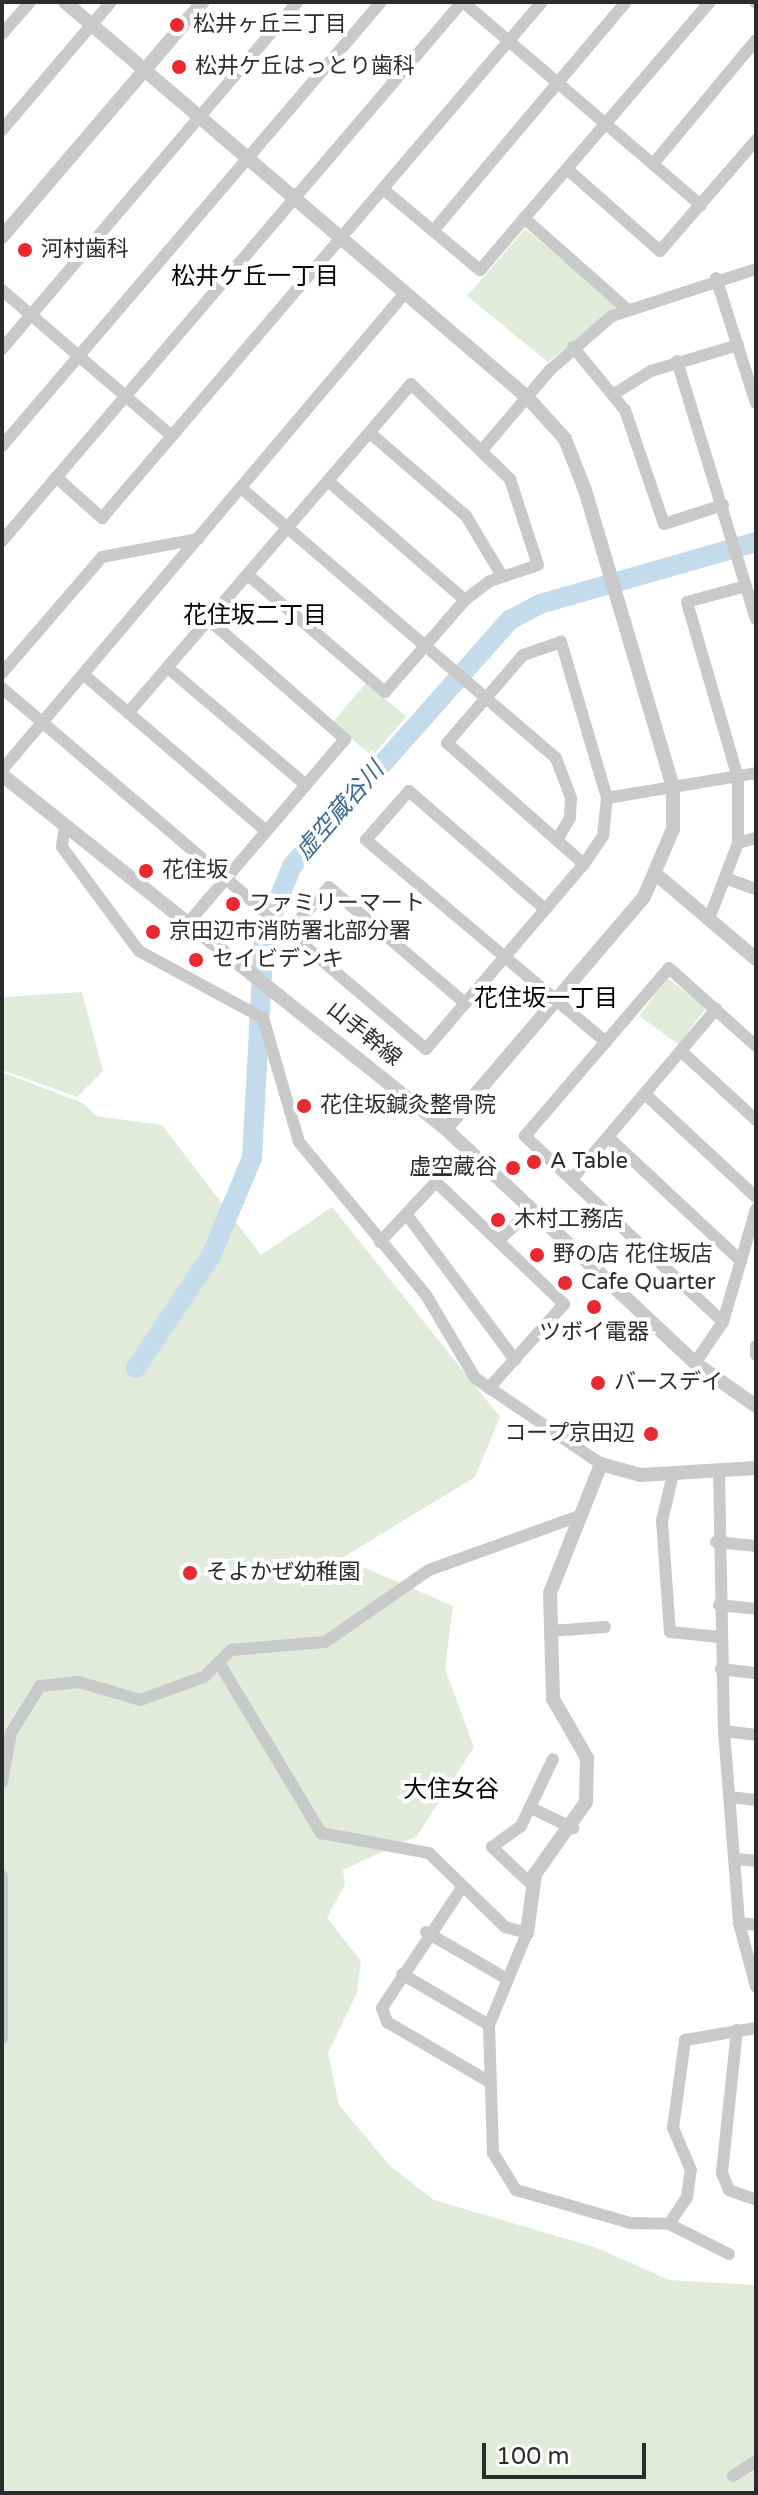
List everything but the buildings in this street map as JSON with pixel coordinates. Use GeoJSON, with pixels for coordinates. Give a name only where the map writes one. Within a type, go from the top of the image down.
{"type":"FeatureCollection","features":[{"type":"Feature","properties":{"kind":"street"},"geometry":{"type":"LineString","coordinates":[[2,34],[30,2]]}},
{"type":"Feature","properties":{"kind":"street"},"geometry":{"type":"LineString","coordinates":[[65,2],[527,397],[565,439],[608,566],[673,787],[673,829],[657,875],[557,1001],[446,1129]]}},
{"type":"Feature","properties":{"kind":"street"},"geometry":{"type":"LineString","coordinates":[[2,130],[111,2]]}},
{"type":"Feature","properties":{"kind":"street"},"geometry":{"type":"LineString","coordinates":[[2,237],[203,2]]}},
{"type":"Feature","properties":{"kind":"street"},"geometry":{"type":"LineString","coordinates":[[2,349],[297,2]]}},
{"type":"Feature","properties":{"kind":"street"},"geometry":{"type":"LineString","coordinates":[[2,446],[381,2]]}},
{"type":"Feature","properties":{"kind":"street"},"geometry":{"type":"LineString","coordinates":[[2,541],[462,2],[701,205]]}},
{"type":"Feature","properties":{"kind":"street"},"geometry":{"type":"LineString","coordinates":[[56,477],[102,518],[542,2]]}},
{"type":"Feature","properties":{"kind":"street"},"geometry":{"type":"LineString","coordinates":[[433,231],[626,2]]}},
{"type":"Feature","properties":{"kind":"street"},"geometry":{"type":"LineString","coordinates":[[383,189],[480,270],[710,2]]}},
{"type":"Feature","properties":{"kind":"street"},"geometry":{"type":"LineString","coordinates":[[653,164],[756,40]]}},
{"type":"Feature","properties":{"kind":"street"},"geometry":{"type":"LineString","coordinates":[[567,169],[660,251],[756,140]]}},
{"type":"Feature","properties":{"kind":"street"},"geometry":{"type":"LineString","coordinates":[[524,218],[627,309]]}},
{"type":"Feature","properties":{"kind":"street"},"geometry":{"type":"LineString","coordinates":[[483,449],[573,347],[627,309],[716,278],[756,269]]}},
{"type":"Feature","properties":{"kind":"street"},"geometry":{"type":"LineString","coordinates":[[716,278],[756,403]]}},
{"type":"Feature","properties":{"kind":"street"},"geometry":{"type":"LineString","coordinates":[[2,290],[172,436]]}},
{"type":"Feature","properties":{"kind":"street"},"geometry":{"type":"LineString","coordinates":[[2,773],[405,293]]}},
{"type":"Feature","properties":{"kind":"street"},"geometry":{"type":"LineString","coordinates":[[614,394],[677,361],[738,345]]}},
{"type":"Feature","properties":{"kind":"street"},"geometry":{"type":"LineString","coordinates":[[573,347],[614,394],[664,524],[723,505]]}},
{"type":"Feature","properties":{"kind":"street"},"geometry":{"type":"LineString","coordinates":[[677,361],[756,619]]}},
{"type":"Feature","properties":{"kind":"street"},"geometry":{"type":"LineString","coordinates":[[128,713],[411,384],[483,449],[510,479],[538,565],[502,576],[465,600],[429,650],[385,692],[248,575]]}},
{"type":"Feature","properties":{"kind":"street"},"geometry":{"type":"LineString","coordinates":[[370,433],[466,516],[502,576]]}},
{"type":"Feature","properties":{"kind":"street"},"geometry":{"type":"LineString","coordinates":[[328,481],[465,600]]}},
{"type":"Feature","properties":{"kind":"street"},"geometry":{"type":"LineString","coordinates":[[241,488],[484,695],[564,772],[570,818],[557,840]]}},
{"type":"Feature","properties":{"kind":"street"},"geometry":{"type":"LineString","coordinates":[[2,673],[102,557],[198,539]]}},
{"type":"Feature","properties":{"kind":"street"},"geometry":{"type":"LineString","coordinates":[[709,919],[728,879],[738,843],[738,778],[687,602],[746,586]]}},
{"type":"Feature","properties":{"kind":"street"},"geometry":{"type":"LineString","coordinates":[[188,923],[345,739],[209,620]]}},
{"type":"Feature","properties":{"kind":"street"},"geometry":{"type":"LineString","coordinates":[[2,688],[426,1049],[584,864],[603,836],[607,798],[561,642],[523,655],[484,695],[447,743],[584,864]]}},
{"type":"Feature","properties":{"kind":"street"},"geometry":{"type":"LineString","coordinates":[[168,668],[306,785]]}},
{"type":"Feature","properties":{"kind":"street"},"geometry":{"type":"LineString","coordinates":[[83,674],[266,831]]}},
{"type":"Feature","properties":{"kind":"street","name":"山手幹線"},"geometry":{"type":"LineString","coordinates":[[2,773],[65,827],[446,1129],[695,1363],[756,1406]]}},
{"type":"Feature","properties":{"kind":"street"},"geometry":{"type":"LineString","coordinates":[[607,798],[756,773]]}},
{"type":"Feature","properties":{"kind":"street"},"geometry":{"type":"LineString","coordinates":[[545,909],[409,791],[366,840],[606,1042]]}},
{"type":"Feature","properties":{"kind":"street"},"geometry":{"type":"LineString","coordinates":[[65,827],[62,847],[139,951],[157,967],[248,1006],[263,1018],[299,1142],[380,1242],[489,1388],[601,1464],[673,1474],[756,1468]]}},
{"type":"Feature","properties":{"kind":"street"},"geometry":{"type":"LineString","coordinates":[[738,843],[756,838]]}},
{"type":"Feature","properties":{"kind":"street"},"geometry":{"type":"LineString","coordinates":[[657,875],[756,959]]}},
{"type":"Feature","properties":{"kind":"street"},"geometry":{"type":"LineString","coordinates":[[728,879],[756,889]]}},
{"type":"Feature","properties":{"kind":"street"},"geometry":{"type":"LineString","coordinates":[[289,931],[329,887],[465,1003]]}},
{"type":"Feature","properties":{"kind":"street"},"geometry":{"type":"LineString","coordinates":[[723,1322],[525,1136],[669,968],[756,1046]]}},
{"type":"Feature","properties":{"kind":"street"},"geometry":{"type":"LineString","coordinates":[[572,1179],[716,1009]]}},
{"type":"Feature","properties":{"kind":"street"},"geometry":{"type":"LineString","coordinates":[[681,1051],[756,1120]]}},
{"type":"Feature","properties":{"kind":"street"},"geometry":{"type":"LineString","coordinates":[[645,1094],[756,1197]]}},
{"type":"Feature","properties":{"kind":"street"},"geometry":{"type":"LineString","coordinates":[[608,1137],[741,1261]]}},
{"type":"Feature","properties":{"kind":"street"},"geometry":{"type":"LineString","coordinates":[[380,1242],[436,1182],[564,1304],[489,1388]]}},
{"type":"Feature","properties":{"kind":"street"},"geometry":{"type":"LineString","coordinates":[[499,1240],[532,1209]]}},
{"type":"Feature","properties":{"kind":"street"},"geometry":{"type":"LineString","coordinates":[[695,1363],[723,1322],[756,1209]]}},
{"type":"Feature","properties":{"kind":"street"},"geometry":{"type":"LineString","coordinates":[[407,1215],[515,1360]]}},
{"type":"Feature","properties":{"kind":"street"},"geometry":{"type":"LineString","coordinates":[[756,1346],[756,1355]]}},
{"type":"Feature","properties":{"kind":"street"},"geometry":{"type":"LineString","coordinates":[[601,1464],[551,1584],[553,1699],[590,1773],[573,1828],[531,1884],[527,1933],[489,2025],[488,2081],[493,2153],[516,2190],[630,2223],[669,2224],[729,2254]]}},
{"type":"Feature","properties":{"kind":"street"},"geometry":{"type":"LineString","coordinates":[[719,1471],[716,1542],[724,1731],[739,1923],[756,1987]]}},
{"type":"Feature","properties":{"kind":"street"},"geometry":{"type":"LineString","coordinates":[[673,1474],[662,1521],[670,1632],[720,1637]]}},
{"type":"Feature","properties":{"kind":"street"},"geometry":{"type":"LineString","coordinates":[[2,1782],[11,1733],[40,1686],[79,1682],[140,1700],[221,1666],[241,1647],[325,1642],[429,1570],[582,1515]]}},
{"type":"Feature","properties":{"kind":"street"},"geometry":{"type":"LineString","coordinates":[[716,1542],[756,1546]]}},
{"type":"Feature","properties":{"kind":"street"},"geometry":{"type":"LineString","coordinates":[[719,1605],[756,1609]]}},
{"type":"Feature","properties":{"kind":"street"},"geometry":{"type":"LineString","coordinates":[[551,1631],[605,1627]]}},
{"type":"Feature","properties":{"kind":"street"},"geometry":{"type":"LineString","coordinates":[[221,1666],[321,1833],[429,1853],[461,1889],[505,1927],[527,1933]]}},
{"type":"Feature","properties":{"kind":"street"},"geometry":{"type":"LineString","coordinates":[[721,1669],[756,1673]]}},
{"type":"Feature","properties":{"kind":"street"},"geometry":{"type":"LineString","coordinates":[[724,1731],[756,1735]]}},
{"type":"Feature","properties":{"kind":"street"},"geometry":{"type":"LineString","coordinates":[[531,1884],[492,1847],[531,1808],[553,1759]]}},
{"type":"Feature","properties":{"kind":"street"},"geometry":{"type":"LineString","coordinates":[[730,1797],[756,1800]]}},
{"type":"Feature","properties":{"kind":"street"},"geometry":{"type":"LineString","coordinates":[[531,1808],[573,1828]]}},
{"type":"Feature","properties":{"kind":"street"},"geometry":{"type":"LineString","coordinates":[[735,1859],[756,1861]]}},
{"type":"Feature","properties":{"kind":"street"},"geometry":{"type":"LineString","coordinates":[[2,1876],[2,2038]]}},
{"type":"Feature","properties":{"kind":"street"},"geometry":{"type":"LineString","coordinates":[[461,1889],[426,1932],[382,2008],[387,2022],[488,2081]]}},
{"type":"Feature","properties":{"kind":"street"},"geometry":{"type":"LineString","coordinates":[[739,1923],[756,1925]]}},
{"type":"Feature","properties":{"kind":"street"},"geometry":{"type":"LineString","coordinates":[[426,1932],[507,1979]]}},
{"type":"Feature","properties":{"kind":"street"},"geometry":{"type":"LineString","coordinates":[[402,1974],[489,2025]]}},
{"type":"Feature","properties":{"kind":"street"},"geometry":{"type":"LineString","coordinates":[[669,2224],[687,2197],[691,2170],[673,2128],[685,2040],[756,2028]]}},
{"type":"Feature","properties":{"kind":"street"},"geometry":{"type":"LineString","coordinates":[[737,2030],[722,2173],[729,2190],[756,2200]]}},
{"type":"Feature","properties":{"kind":"street"},"geometry":{"type":"LineString","coordinates":[[733,2476],[756,2461]]}},
{"type":"Feature","properties":{"kind":"green space"},"geometry":{"type":"Polygon","coordinates":[[[525,229],[618,306],[548,362],[467,296],[525,229]]]}},
{"type":"Feature","properties":{"kind":"green space"},"geometry":{"type":"Polygon","coordinates":[[[366,683],[406,716],[372,756],[333,723],[366,683]]]}},
{"type":"Feature","properties":{"kind":"green space"},"geometry":{"type":"Polygon","coordinates":[[[667,978],[707,1007],[679,1045],[639,1016],[667,978]]]}},
{"type":"Feature","properties":{"kind":"green space"},"geometry":{"type":"Polygon","coordinates":[[[82,992],[103,1071],[77,1097],[2,1070],[2,997],[82,992]]]}},
{"type":"Feature","properties":{"kind":"green space"},"geometry":{"type":"Polygon","coordinates":[[[2,1072],[83,1103],[96,1116],[162,1125],[261,1255],[332,1207],[500,1417],[475,1477],[342,1558],[453,1606],[445,1669],[474,1747],[417,1836],[343,1870],[345,1884],[327,1918],[361,1961],[357,1993],[328,2053],[339,2105],[390,2166],[434,2200],[594,2247],[670,2280],[756,2285],[756,2493],[2,2493],[2,1072]]]}},
{"type":"Feature","properties":{"kind":"waterway","name":"虚空蔵谷川"},"geometry":{"type":"LineString","coordinates":[[136,1368],[211,1256],[252,1158],[264,935],[292,866],[510,620],[540,604],[756,542]]}},
{"type":"Feature","properties":{"kind":"place","name":"松井ヶ丘三丁目"},"geometry":{"type":"Point","coordinates":[177,25]}},
{"type":"Feature","properties":{"kind":"place","name":"松井ケ丘はっとり歯科"},"geometry":{"type":"Point","coordinates":[179,67]}},
{"type":"Feature","properties":{"kind":"place","name":"河村歯科"},"geometry":{"type":"Point","coordinates":[25,250]}},
{"type":"Feature","properties":{"kind":"place","name":"花住坂"},"geometry":{"type":"Point","coordinates":[146,871]}},
{"type":"Feature","properties":{"kind":"place","name":"ファミリーマート"},"geometry":{"type":"Point","coordinates":[233,904]}},
{"type":"Feature","properties":{"kind":"place","name":"京田辺市消防署北部分署"},"geometry":{"type":"Point","coordinates":[153,932]}},
{"type":"Feature","properties":{"kind":"place","name":"セイビデンキ"},"geometry":{"type":"Point","coordinates":[196,960]}},
{"type":"Feature","properties":{"kind":"place","name":"花住坂鍼灸整骨院"},"geometry":{"type":"Point","coordinates":[304,1106]}},
{"type":"Feature","properties":{"kind":"place","name":"A Table"},"geometry":{"type":"Point","coordinates":[534,1162]}},
{"type":"Feature","properties":{"kind":"place","name":"虚空蔵谷"},"geometry":{"type":"Point","coordinates":[513,1168]}},
{"type":"Feature","properties":{"kind":"place","name":"木村工務店"},"geometry":{"type":"Point","coordinates":[498,1220]}},
{"type":"Feature","properties":{"kind":"place","name":"野の店 花住坂店"},"geometry":{"type":"Point","coordinates":[537,1255]}},
{"type":"Feature","properties":{"kind":"place","name":"Cafe Quarter"},"geometry":{"type":"Point","coordinates":[565,1283]}},
{"type":"Feature","properties":{"kind":"place","name":"ツボイ電器"},"geometry":{"type":"Point","coordinates":[594,1307]}},
{"type":"Feature","properties":{"kind":"place","name":"バースデイ"},"geometry":{"type":"Point","coordinates":[598,1383]}},
{"type":"Feature","properties":{"kind":"place","name":"コープ京田辺"},"geometry":{"type":"Point","coordinates":[651,1434]}},
{"type":"Feature","properties":{"kind":"place","name":"そよかぜ幼稚園"},"geometry":{"type":"Point","coordinates":[190,1573]}},
{"type":"Feature","properties":{"kind":"district","name":"松井ケ丘一丁目"},"geometry":{"type":"Point","coordinates":[255,277]}},
{"type":"Feature","properties":{"kind":"district","name":"花住坂二丁目"},"geometry":{"type":"Point","coordinates":[255,616]}},
{"type":"Feature","properties":{"kind":"district","name":"花住坂一丁目"},"geometry":{"type":"Point","coordinates":[546,999]}},
{"type":"Feature","properties":{"kind":"district","name":"大住女谷"},"geometry":{"type":"Point","coordinates":[451,1790]}}]}
